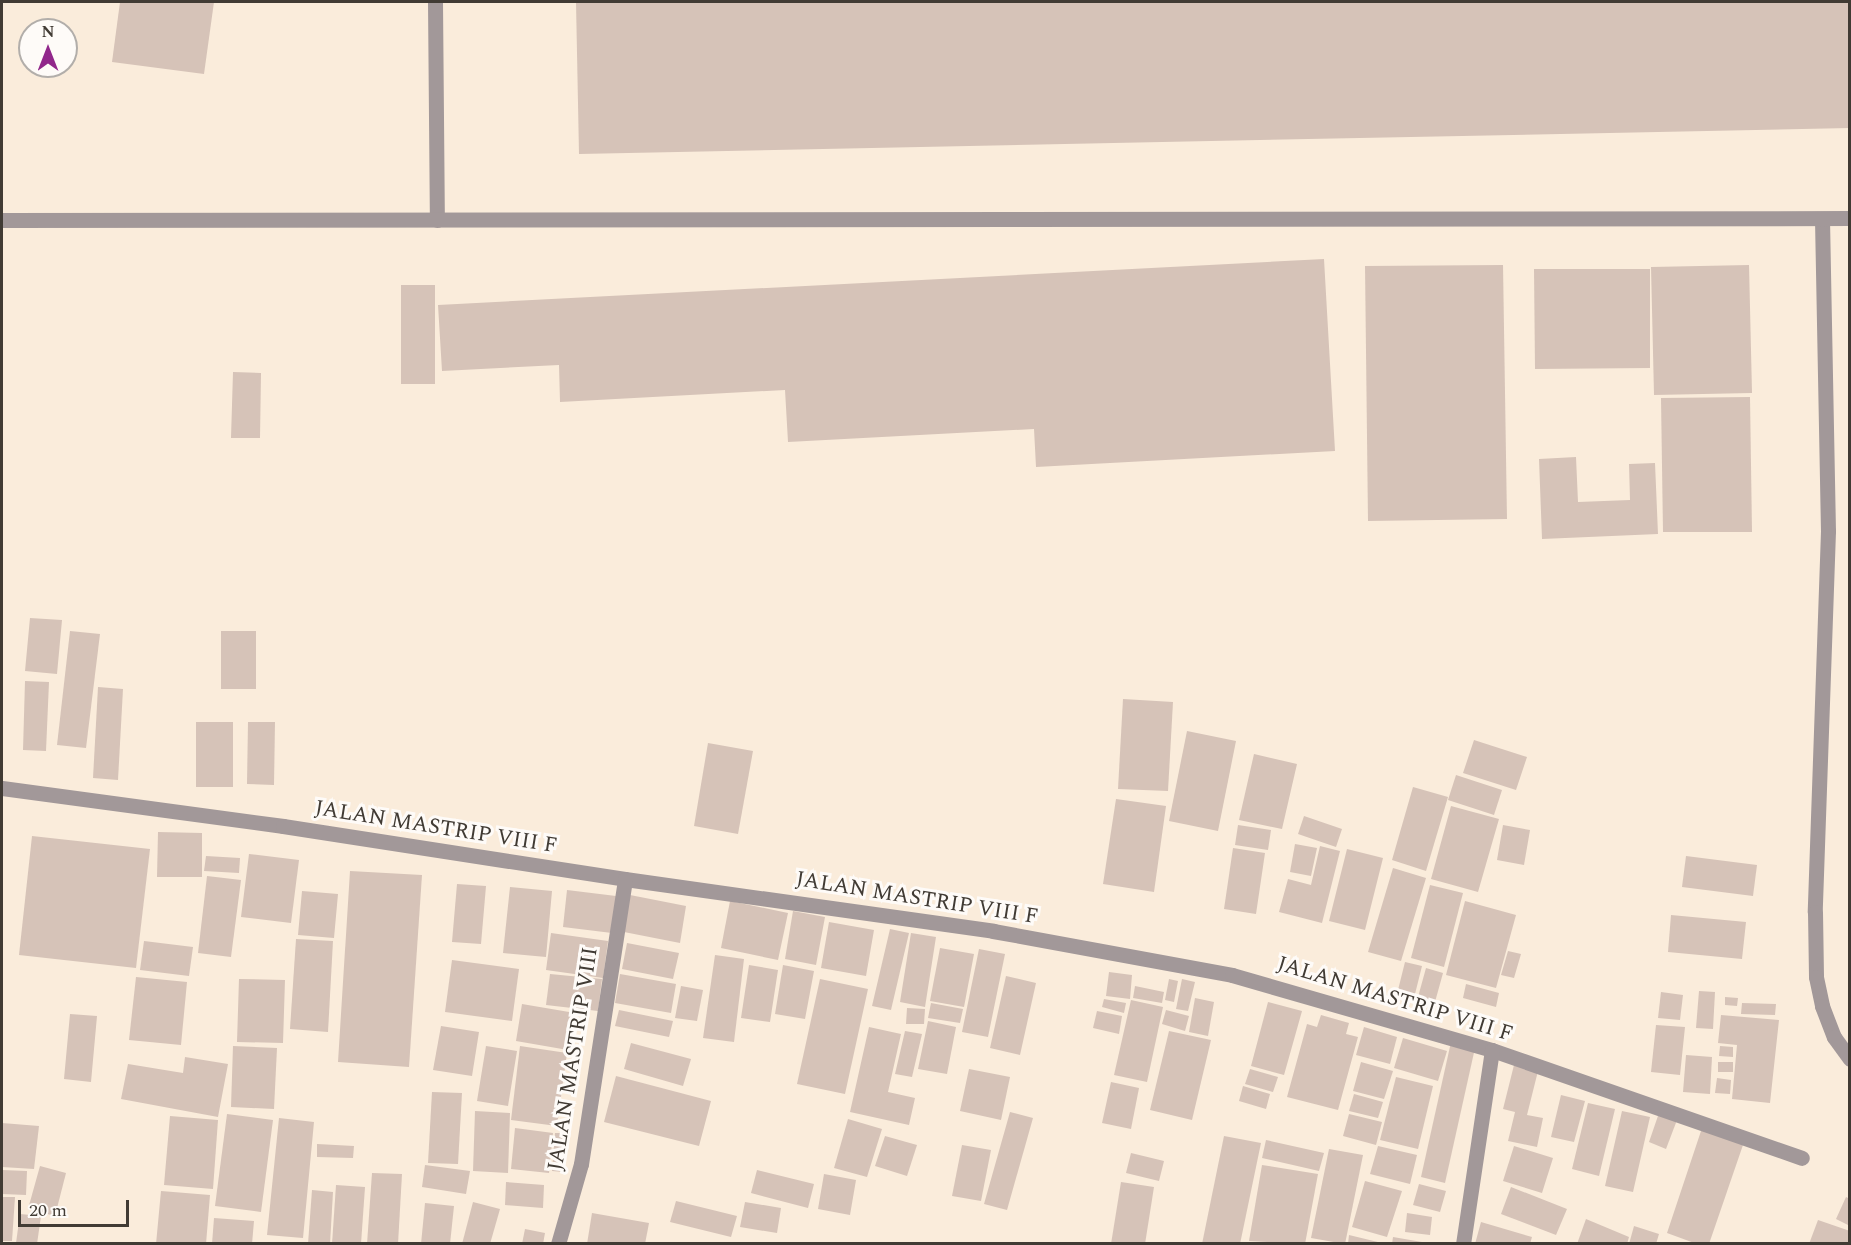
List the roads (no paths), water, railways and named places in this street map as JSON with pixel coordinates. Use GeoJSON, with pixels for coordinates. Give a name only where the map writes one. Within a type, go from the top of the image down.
{"type":"FeatureCollection","features":[{"type":"Feature","properties":{"kind":"street"},"geometry":{"type":"LineString","coordinates":[[435,2],[437,220]]}},
{"type":"Feature","properties":{"kind":"street"},"geometry":{"type":"LineString","coordinates":[[2,220],[1850,218]]}},
{"type":"Feature","properties":{"kind":"street"},"geometry":{"type":"LineString","coordinates":[[1822,219],[1828,531],[1815,912],[1816,977],[1822,1006],[1834,1037],[1850,1059]]}},
{"type":"Feature","properties":{"kind":"street","name":"JALAN MASTRIP VIII F"},"geometry":{"type":"LineString","coordinates":[[2,788],[283,826],[626,879],[993,931],[1232,975],[1492,1050],[1802,1158]]}},
{"type":"Feature","properties":{"kind":"street","name":"JALAN MASTRIP VIII"},"geometry":{"type":"LineString","coordinates":[[558,1244],[581,1164],[626,879]]}},
{"type":"Feature","properties":{"kind":"street"},"geometry":{"type":"LineString","coordinates":[[1462,1244],[1492,1050]]}}]}
